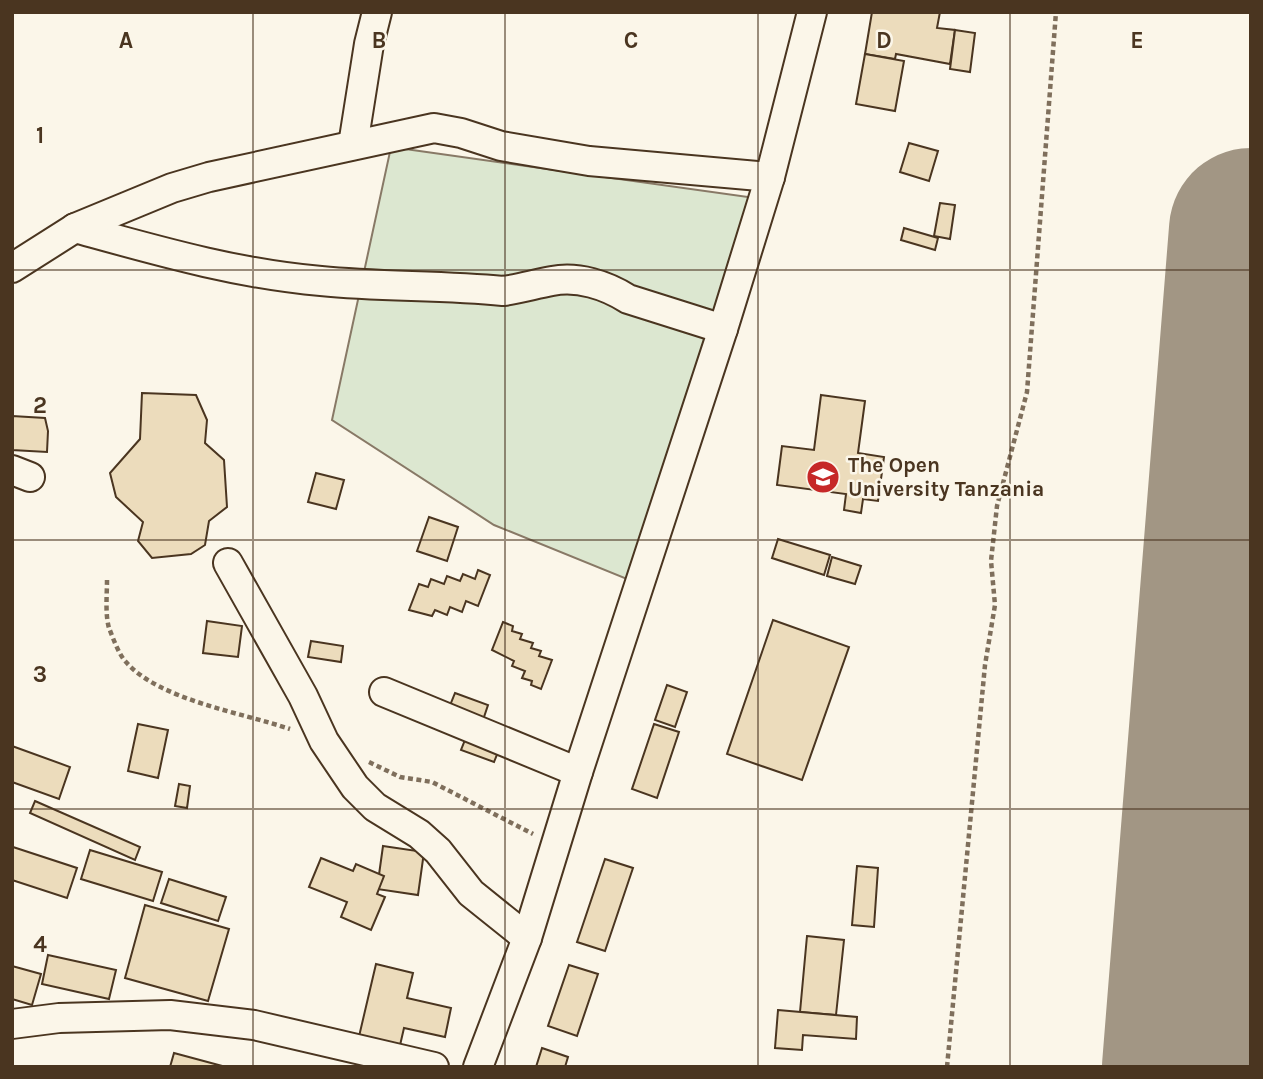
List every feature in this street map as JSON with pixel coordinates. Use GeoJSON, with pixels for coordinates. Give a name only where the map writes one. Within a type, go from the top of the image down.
{"type":"FeatureCollection","features":[{"type":"Feature","properties":{"kind":"street"},"geometry":{"type":"LineString","coordinates":[[353,145],[369,44],[377,12]]}},
{"type":"Feature","properties":{"kind":"street"},"geometry":{"type":"LineString","coordinates":[[478,1067],[527,938],[578,772],[723,329],[770,177],[812,12]]}},
{"type":"Feature","properties":{"kind":"street"},"geometry":{"type":"LineString","coordinates":[[12,268],[75,228],[172,188],[209,177],[435,128],[461,132],[501,146],[589,162],[770,177]]}},
{"type":"Feature","properties":{"kind":"street"},"geometry":{"type":"LineString","coordinates":[[75,228],[244,270],[320,281],[503,291],[554,281],[576,280],[614,290],[628,299],[723,329]]}},
{"type":"Feature","properties":{"kind":"street"},"geometry":{"type":"LineString","coordinates":[[228,563],[303,696],[324,741],[355,787],[375,807],[419,834],[438,851],[471,893],[527,938]]}},
{"type":"Feature","properties":{"kind":"street"},"geometry":{"type":"LineString","coordinates":[[384,692],[578,772]]}},
{"type":"Feature","properties":{"kind":"street"},"geometry":{"type":"LineString","coordinates":[[12,1024],[59,1018],[170,1015],[254,1025],[434,1067]]}},
{"type":"Feature","properties":{"kind":"path"},"geometry":{"type":"LineString","coordinates":[[947,1067],[985,664],[995,605],[991,561],[998,506],[1027,392],[1056,12]]}},
{"type":"Feature","properties":{"kind":"green space"},"geometry":{"type":"Polygon","coordinates":[[[391,147],[769,200],[649,588],[494,525],[332,420],[391,147]]]}},
{"type":"Feature","properties":{"kind":"building"},"geometry":{"type":"Polygon","coordinates":[[[872,12],[940,12],[937,28],[955,30],[950,64],[896,54],[895,59],[865,54],[872,12]]]}},
{"type":"Feature","properties":{"kind":"building"},"geometry":{"type":"Polygon","coordinates":[[[955,30],[975,33],[970,72],[950,69],[955,30]]]}},
{"type":"Feature","properties":{"kind":"building"},"geometry":{"type":"Polygon","coordinates":[[[865,54],[904,61],[895,111],[856,104],[865,54]]]}},
{"type":"Feature","properties":{"kind":"building"},"geometry":{"type":"Polygon","coordinates":[[[909,143],[938,151],[929,181],[900,172],[909,143]]]}},
{"type":"Feature","properties":{"kind":"building"},"geometry":{"type":"Polygon","coordinates":[[[940,203],[955,205],[950,239],[934,236],[940,203]]]}},
{"type":"Feature","properties":{"kind":"building"},"geometry":{"type":"Polygon","coordinates":[[[904,228],[938,238],[935,250],[901,240],[904,228]]]}},
{"type":"Feature","properties":{"kind":"building"},"geometry":{"type":"Polygon","coordinates":[[[142,393],[196,395],[207,420],[205,443],[224,460],[227,507],[209,521],[205,545],[191,554],[152,558],[138,541],[143,522],[116,497],[110,473],[140,439],[142,393]]]}},
{"type":"Feature","properties":{"kind":"building"},"geometry":{"type":"Polygon","coordinates":[[[821,395],[865,401],[858,453],[884,457],[878,501],[863,499],[861,513],[844,510],[846,494],[777,485],[782,446],[814,450],[821,395]]]}},
{"type":"Feature","properties":{"kind":"building"},"geometry":{"type":"Polygon","coordinates":[[[12,416],[45,418],[48,431],[47,452],[12,450],[12,416]]]}},
{"type":"Feature","properties":{"kind":"building"},"geometry":{"type":"Polygon","coordinates":[[[316,473],[344,480],[336,509],[308,502],[316,473]]]}},
{"type":"Feature","properties":{"kind":"building"},"geometry":{"type":"Polygon","coordinates":[[[429,517],[458,527],[447,561],[417,551],[429,517]]]}},
{"type":"Feature","properties":{"kind":"building"},"geometry":{"type":"Polygon","coordinates":[[[778,539],[830,555],[824,575],[772,558],[778,539]]]}},
{"type":"Feature","properties":{"kind":"building"},"geometry":{"type":"Polygon","coordinates":[[[832,557],[861,566],[855,584],[827,576],[832,557]]]}},
{"type":"Feature","properties":{"kind":"building"},"geometry":{"type":"Polygon","coordinates":[[[478,570],[490,575],[478,606],[466,601],[462,612],[450,607],[447,615],[435,610],[432,616],[409,610],[419,584],[428,587],[431,579],[444,584],[447,576],[460,581],[463,574],[475,579],[478,570]]]}},
{"type":"Feature","properties":{"kind":"building"},"geometry":{"type":"Polygon","coordinates":[[[773,620],[849,647],[802,780],[727,754],[773,620]]]}},
{"type":"Feature","properties":{"kind":"building"},"geometry":{"type":"Polygon","coordinates":[[[207,621],[242,626],[238,657],[203,653],[207,621]]]}},
{"type":"Feature","properties":{"kind":"building"},"geometry":{"type":"Polygon","coordinates":[[[503,622],[513,626],[512,631],[522,634],[520,639],[533,643],[531,648],[541,651],[539,656],[552,660],[541,689],[531,685],[532,681],[522,678],[525,671],[512,666],[514,661],[492,650],[503,622]]]}},
{"type":"Feature","properties":{"kind":"building"},"geometry":{"type":"Polygon","coordinates":[[[311,641],[343,646],[341,662],[308,657],[311,641]]]}},
{"type":"Feature","properties":{"kind":"building"},"geometry":{"type":"Polygon","coordinates":[[[667,685],[687,692],[675,727],[655,720],[667,685]]]}},
{"type":"Feature","properties":{"kind":"building"},"geometry":{"type":"Polygon","coordinates":[[[455,693],[488,705],[483,720],[449,708],[455,693]]]}},
{"type":"Feature","properties":{"kind":"building"},"geometry":{"type":"Polygon","coordinates":[[[138,724],[168,730],[158,778],[128,771],[138,724]]]}},
{"type":"Feature","properties":{"kind":"building"},"geometry":{"type":"Polygon","coordinates":[[[654,724],[679,732],[657,798],[632,789],[654,724]]]}},
{"type":"Feature","properties":{"kind":"building"},"geometry":{"type":"Polygon","coordinates":[[[467,735],[500,747],[494,762],[461,750],[467,735]]]}},
{"type":"Feature","properties":{"kind":"building"},"geometry":{"type":"Polygon","coordinates":[[[12,746],[70,767],[59,799],[12,782],[12,746]]]}},
{"type":"Feature","properties":{"kind":"building"},"geometry":{"type":"Polygon","coordinates":[[[179,784],[190,786],[187,808],[175,806],[179,784]]]}},
{"type":"Feature","properties":{"kind":"building"},"geometry":{"type":"Polygon","coordinates":[[[35,801],[140,847],[135,860],[30,813],[35,801]]]}},
{"type":"Feature","properties":{"kind":"building"},"geometry":{"type":"Polygon","coordinates":[[[383,846],[424,852],[418,895],[377,889],[383,846]]]}},
{"type":"Feature","properties":{"kind":"building"},"geometry":{"type":"Polygon","coordinates":[[[13,847],[77,868],[67,898],[12,880],[13,847]]]}},
{"type":"Feature","properties":{"kind":"building"},"geometry":{"type":"Polygon","coordinates":[[[90,850],[162,872],[153,901],[81,879],[90,850]]]}},
{"type":"Feature","properties":{"kind":"building"},"geometry":{"type":"Polygon","coordinates":[[[321,858],[353,871],[356,864],[384,876],[377,894],[385,897],[371,930],[341,917],[347,902],[309,887],[321,858]]]}},
{"type":"Feature","properties":{"kind":"building"},"geometry":{"type":"Polygon","coordinates":[[[605,859],[633,868],[605,951],[577,942],[605,859]]]}},
{"type":"Feature","properties":{"kind":"building"},"geometry":{"type":"Polygon","coordinates":[[[857,866],[878,868],[874,927],[852,925],[857,866]]]}},
{"type":"Feature","properties":{"kind":"building"},"geometry":{"type":"Polygon","coordinates":[[[169,879],[226,897],[218,921],[161,903],[169,879]]]}},
{"type":"Feature","properties":{"kind":"building"},"geometry":{"type":"Polygon","coordinates":[[[145,905],[229,929],[208,1001],[125,978],[145,905]]]}},
{"type":"Feature","properties":{"kind":"building"},"geometry":{"type":"Polygon","coordinates":[[[807,936],[844,940],[836,1015],[800,1012],[807,936]]]}},
{"type":"Feature","properties":{"kind":"building"},"geometry":{"type":"Polygon","coordinates":[[[48,955],[116,970],[109,999],[42,984],[48,955]]]}},
{"type":"Feature","properties":{"kind":"building"},"geometry":{"type":"Polygon","coordinates":[[[376,964],[413,973],[407,998],[451,1008],[445,1037],[404,1028],[398,1054],[357,1045],[376,964]]]}},
{"type":"Feature","properties":{"kind":"building"},"geometry":{"type":"Polygon","coordinates":[[[569,965],[598,974],[577,1036],[548,1026],[569,965]]]}},
{"type":"Feature","properties":{"kind":"building"},"geometry":{"type":"Polygon","coordinates":[[[12,966],[41,974],[32,1005],[12,999],[12,966]]]}},
{"type":"Feature","properties":{"kind":"building"},"geometry":{"type":"Polygon","coordinates":[[[778,1010],[857,1017],[856,1039],[803,1035],[802,1050],[775,1048],[778,1010]]]}},
{"type":"Feature","properties":{"kind":"building"},"geometry":{"type":"Polygon","coordinates":[[[542,1048],[568,1057],[565,1067],[536,1067],[542,1048]]]}},
{"type":"Feature","properties":{"kind":"building"},"geometry":{"type":"Polygon","coordinates":[[[174,1053],[226,1067],[170,1067],[174,1053]]]}},
{"type":"Feature","properties":{"kind":"runway"},"geometry":{"type":"LineString","coordinates":[[1184,1067],[1251,230]]}},
{"type":"Feature","properties":{"kind":"place","name":"The Open University Tanzania"},"geometry":{"type":"Point","coordinates":[823,477]}}]}
